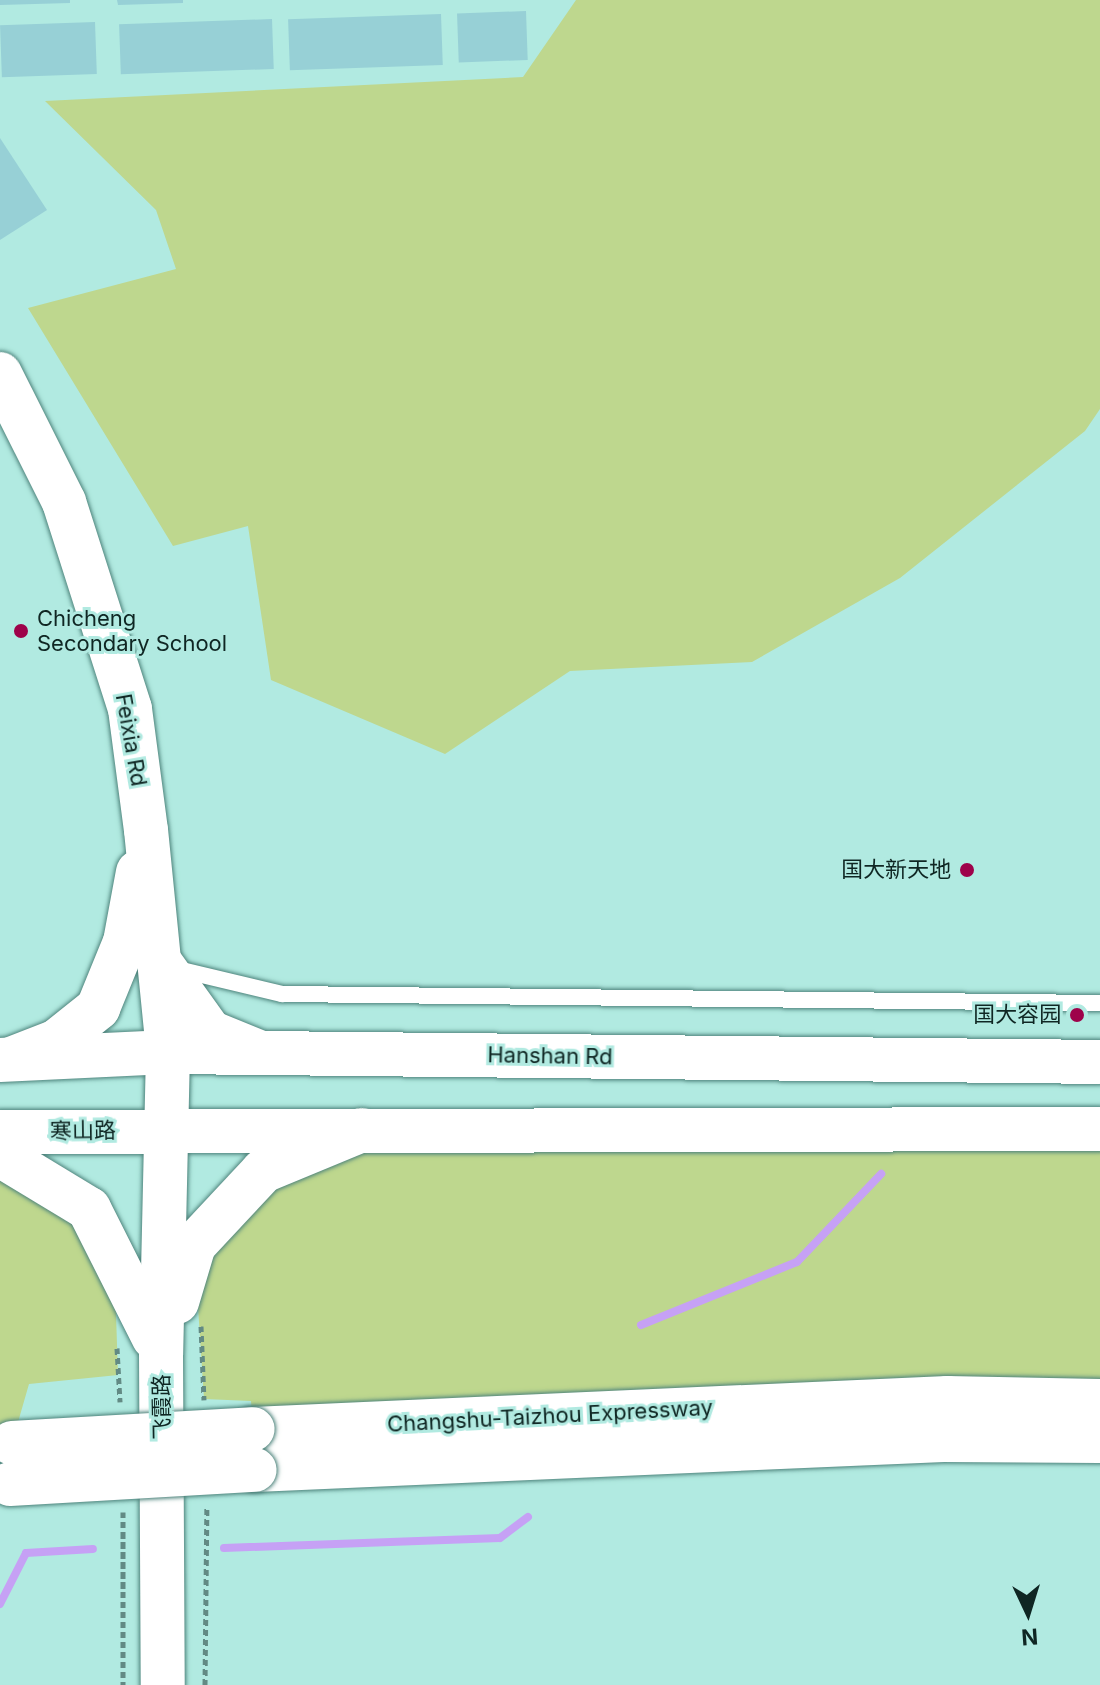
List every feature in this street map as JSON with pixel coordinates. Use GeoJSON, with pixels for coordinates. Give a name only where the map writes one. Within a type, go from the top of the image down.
{"type":"FeatureCollection","features":[{"type":"Feature","properties":{"kind":"main road","name":"Feixia Rd"},"geometry":{"type":"LineString","coordinates":[[0,374],[69,517],[130,709],[162,965],[168,1052],[165,1129]]}},
{"type":"Feature","properties":{"kind":"main road"},"geometry":{"type":"LineString","coordinates":[[5,1060],[57,1041],[98,1008],[125,942],[146,830]]}},
{"type":"Feature","properties":{"kind":"main road"},"geometry":{"type":"LineString","coordinates":[[162,965],[210,1032],[259,1052]]}},
{"type":"Feature","properties":{"kind":"main road","name":"Hanshan Rd"},"geometry":{"type":"LineString","coordinates":[[5,1060],[168,1052],[259,1052],[1100,1062]]}},
{"type":"Feature","properties":{"kind":"main road"},"geometry":{"type":"LineString","coordinates":[[165,1129],[1100,1129]]}},
{"type":"Feature","properties":{"kind":"main road","name":"寒山路"},"geometry":{"type":"LineString","coordinates":[[0,1132],[165,1129]]}},
{"type":"Feature","properties":{"kind":"main road","name":"飞霞路"},"geometry":{"type":"LineString","coordinates":[[163,1685],[161,1354],[165,1129]]}},
{"type":"Feature","properties":{"kind":"main road"},"geometry":{"type":"LineString","coordinates":[[161,1354],[194,1245],[263,1171],[365,1129]]}},
{"type":"Feature","properties":{"kind":"main road"},"geometry":{"type":"LineString","coordinates":[[0,1155],[89,1209],[130,1282],[161,1354]]}},
{"type":"Feature","properties":{"kind":"main road","name":"Changshu-Taizhou Expressway"},"geometry":{"type":"LineString","coordinates":[[6,1464],[254,1450],[947,1398],[1100,1401]]}},
{"type":"Feature","properties":{"kind":"main road","name":"Changshu-Taizhou Expressway"},"geometry":{"type":"LineString","coordinates":[[254,1450],[943,1440],[1100,1441]]}},
{"type":"Feature","properties":{"kind":"lane"},"geometry":{"type":"LineString","coordinates":[[162,965],[282,994],[1100,1003]]}},
{"type":"Feature","properties":{"kind":"green space"},"geometry":{"type":"Polygon","coordinates":[[[576,0],[1100,0],[1100,409],[1085,431],[900,578],[752,662],[570,671],[445,754],[271,680],[248,526],[173,546],[28,308],[176,269],[156,210],[45,101],[523,77],[576,0]]]}},
{"type":"Feature","properties":{"kind":"green space"},"geometry":{"type":"Polygon","coordinates":[[[365,1129],[1100,1129],[1100,1401],[253,1429],[251,1401],[204,1399],[194,1245],[263,1171],[365,1129]]]}},
{"type":"Feature","properties":{"kind":"green space"},"geometry":{"type":"Polygon","coordinates":[[[0,1155],[15,1161],[130,1282],[116,1314],[118,1375],[29,1384],[12,1443],[0,1444],[0,1155]]]}},
{"type":"Feature","properties":{"kind":"building"},"geometry":{"type":"Polygon","coordinates":[[[0,0],[70,0],[70,3],[0,5],[0,0]]]}},
{"type":"Feature","properties":{"kind":"building"},"geometry":{"type":"Polygon","coordinates":[[[117,0],[183,0],[183,3],[118,5],[117,0]]]}},
{"type":"Feature","properties":{"kind":"building"},"geometry":{"type":"Polygon","coordinates":[[[526,11],[528,60],[459,62],[457,13],[526,11]]]}},
{"type":"Feature","properties":{"kind":"building"},"geometry":{"type":"Polygon","coordinates":[[[441,14],[443,65],[290,70],[288,19],[441,14]]]}},
{"type":"Feature","properties":{"kind":"building"},"geometry":{"type":"Polygon","coordinates":[[[272,19],[274,69],[121,74],[119,24],[272,19]]]}},
{"type":"Feature","properties":{"kind":"building"},"geometry":{"type":"Polygon","coordinates":[[[95,22],[97,74],[2,77],[0,25],[95,22]]]}},
{"type":"Feature","properties":{"kind":"building"},"geometry":{"type":"Polygon","coordinates":[[[0,138],[47,210],[0,240],[0,138]]]}},
{"type":"Feature","properties":{"kind":"waterway"},"geometry":{"type":"LineString","coordinates":[[641,1325],[797,1262],[881,1174]]}},
{"type":"Feature","properties":{"kind":"waterway"},"geometry":{"type":"LineString","coordinates":[[224,1548],[500,1538],[528,1517]]}},
{"type":"Feature","properties":{"kind":"waterway"},"geometry":{"type":"LineString","coordinates":[[0,1604],[26,1553],[93,1549]]}},
{"type":"Feature","properties":{"kind":"place","name":"Chicheng Secondary School"},"geometry":{"type":"Point","coordinates":[21,631]}},
{"type":"Feature","properties":{"kind":"place","name":"国大新天地"},"geometry":{"type":"Point","coordinates":[967,870]}},
{"type":"Feature","properties":{"kind":"place","name":"国大容园"},"geometry":{"type":"Point","coordinates":[1077,1015]}}]}
